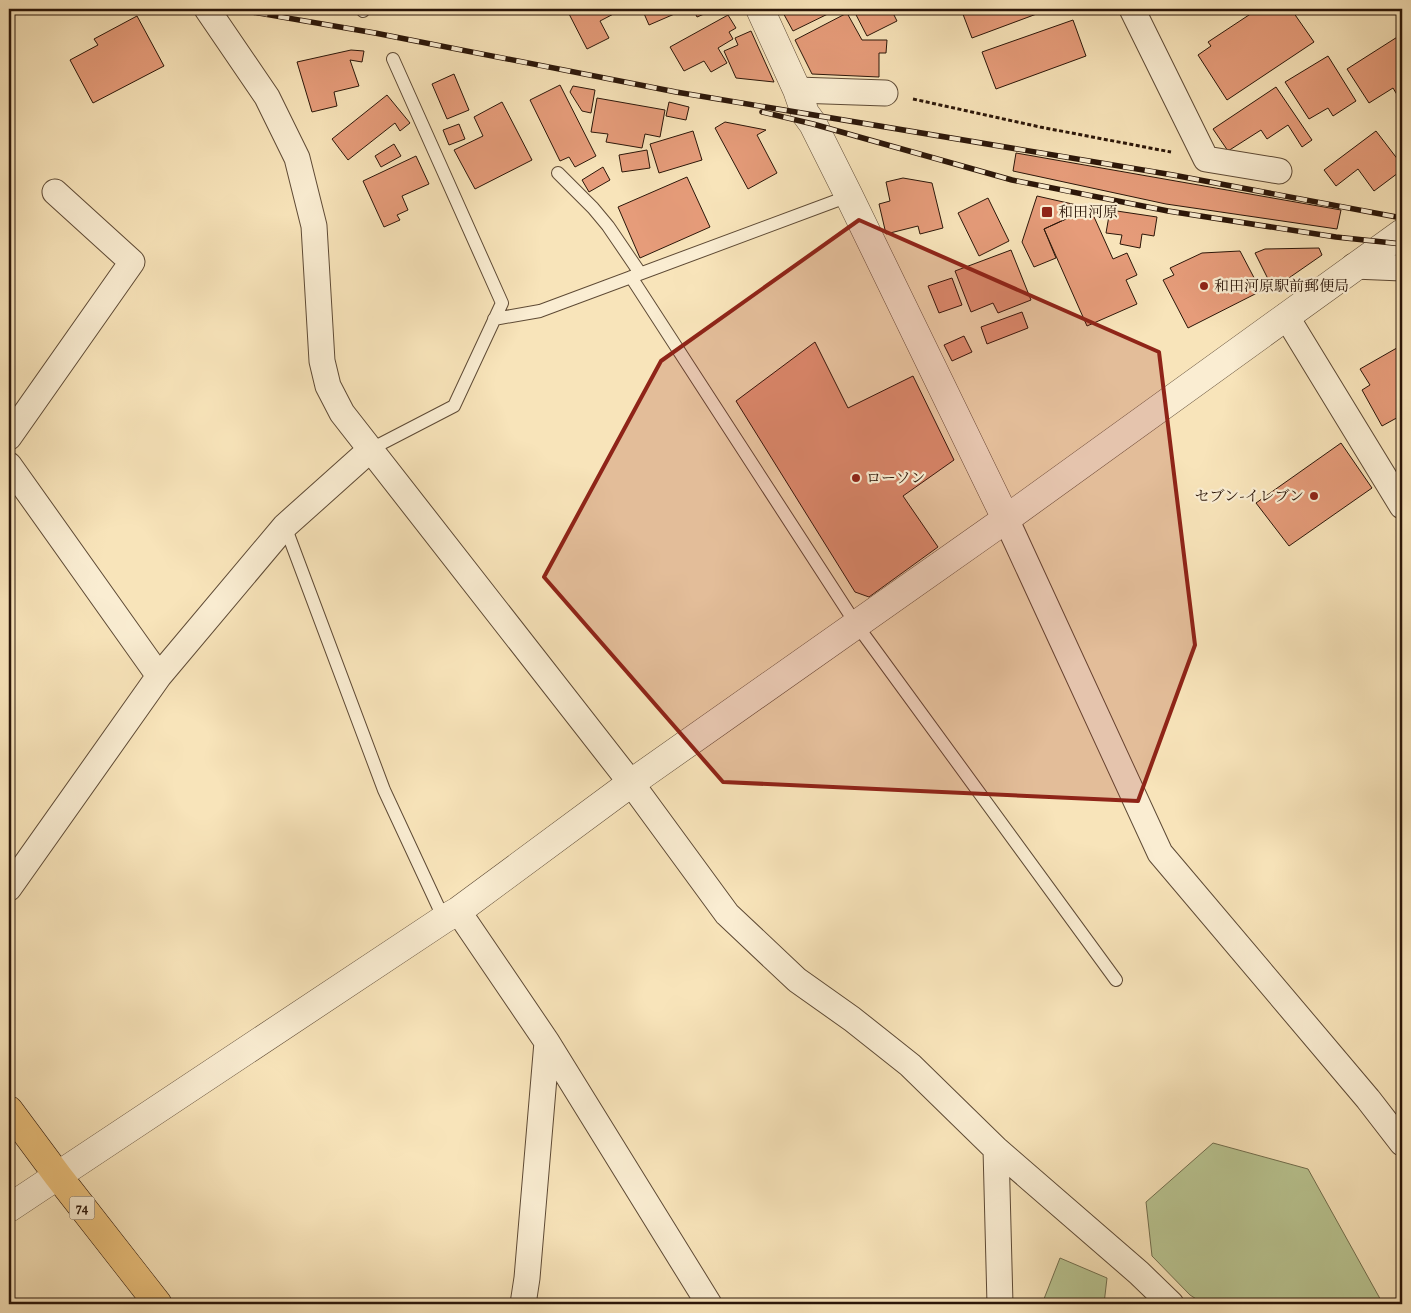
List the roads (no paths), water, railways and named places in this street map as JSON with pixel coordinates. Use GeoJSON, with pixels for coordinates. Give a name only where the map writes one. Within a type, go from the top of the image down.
{"type":"FeatureCollection","features":[{"type":"Feature","properties":{"kind":"main road","name":"74"},"geometry":{"type":"LineString","coordinates":[[9,1110],[158,1304]]}},
{"type":"Feature","properties":{"kind":"street"},"geometry":{"type":"LineString","coordinates":[[208,9],[267,97],[297,158],[314,226],[322,361],[328,386],[342,412],[631,784],[727,914],[797,980],[852,1019],[910,1066],[996,1149],[1139,1273],[1171,1304]]}},
{"type":"Feature","properties":{"kind":"street"},"geometry":{"type":"LineString","coordinates":[[760,9],[797,90],[805,113],[813,124],[849,196],[1006,519],[1160,854],[1362,1091],[1402,1143]]}},
{"type":"Feature","properties":{"kind":"street"},"geometry":{"type":"LineString","coordinates":[[1132,9],[1206,159],[1279,171]]}},
{"type":"Feature","properties":{"kind":"street"},"geometry":{"type":"LineString","coordinates":[[797,90],[885,93]]}},
{"type":"Feature","properties":{"kind":"street"},"geometry":{"type":"LineString","coordinates":[[9,437],[132,262],[55,192]]}},
{"type":"Feature","properties":{"kind":"street"},"geometry":{"type":"LineString","coordinates":[[9,1208],[451,915],[631,784],[1006,519],[1402,233]]}},
{"type":"Feature","properties":{"kind":"street"},"geometry":{"type":"LineString","coordinates":[[1354,266],[1402,268]]}},
{"type":"Feature","properties":{"kind":"street"},"geometry":{"type":"LineString","coordinates":[[1286,316],[1402,506]]}},
{"type":"Feature","properties":{"kind":"street"},"geometry":{"type":"LineString","coordinates":[[9,888],[159,676],[285,526],[371,449]]}},
{"type":"Feature","properties":{"kind":"street"},"geometry":{"type":"LineString","coordinates":[[9,465],[159,676]]}},
{"type":"Feature","properties":{"kind":"street"},"geometry":{"type":"LineString","coordinates":[[451,915],[547,1042],[709,1304]]}},
{"type":"Feature","properties":{"kind":"street"},"geometry":{"type":"LineString","coordinates":[[523,1304],[527,1278],[547,1042]]}},
{"type":"Feature","properties":{"kind":"street"},"geometry":{"type":"LineString","coordinates":[[996,1149],[1000,1304]]}},
{"type":"Feature","properties":{"kind":"lane"},"geometry":{"type":"LineString","coordinates":[[371,449],[454,406],[502,303],[393,59]]}},
{"type":"Feature","properties":{"kind":"lane"},"geometry":{"type":"LineString","coordinates":[[558,174],[594,208],[608,226],[635,275],[856,624],[1116,980]]}},
{"type":"Feature","properties":{"kind":"lane"},"geometry":{"type":"LineString","coordinates":[[494,319],[540,311],[849,196]]}},
{"type":"Feature","properties":{"kind":"lane"},"geometry":{"type":"LineString","coordinates":[[285,526],[384,790],[451,915]]}},
{"type":"Feature","properties":{"kind":"railway"},"geometry":{"type":"LineString","coordinates":[[235,9],[375,33],[676,92],[1173,175],[1402,218]]}},
{"type":"Feature","properties":{"kind":"railway"},"geometry":{"type":"LineString","coordinates":[[762,112],[813,124],[1012,180],[1168,211],[1336,237],[1402,244]]}},
{"type":"Feature","properties":{"kind":"place","name":"和田河原"},"geometry":{"type":"Point","coordinates":[1047,212]}},
{"type":"Feature","properties":{"kind":"place","name":"和田河原駅前郵便局"},"geometry":{"type":"Point","coordinates":[1204,286]}},
{"type":"Feature","properties":{"kind":"place","name":"ローソン"},"geometry":{"type":"Point","coordinates":[856,478]}},
{"type":"Feature","properties":{"kind":"place","name":"セブン-イレブン"},"geometry":{"type":"Point","coordinates":[1314,496]}}]}
